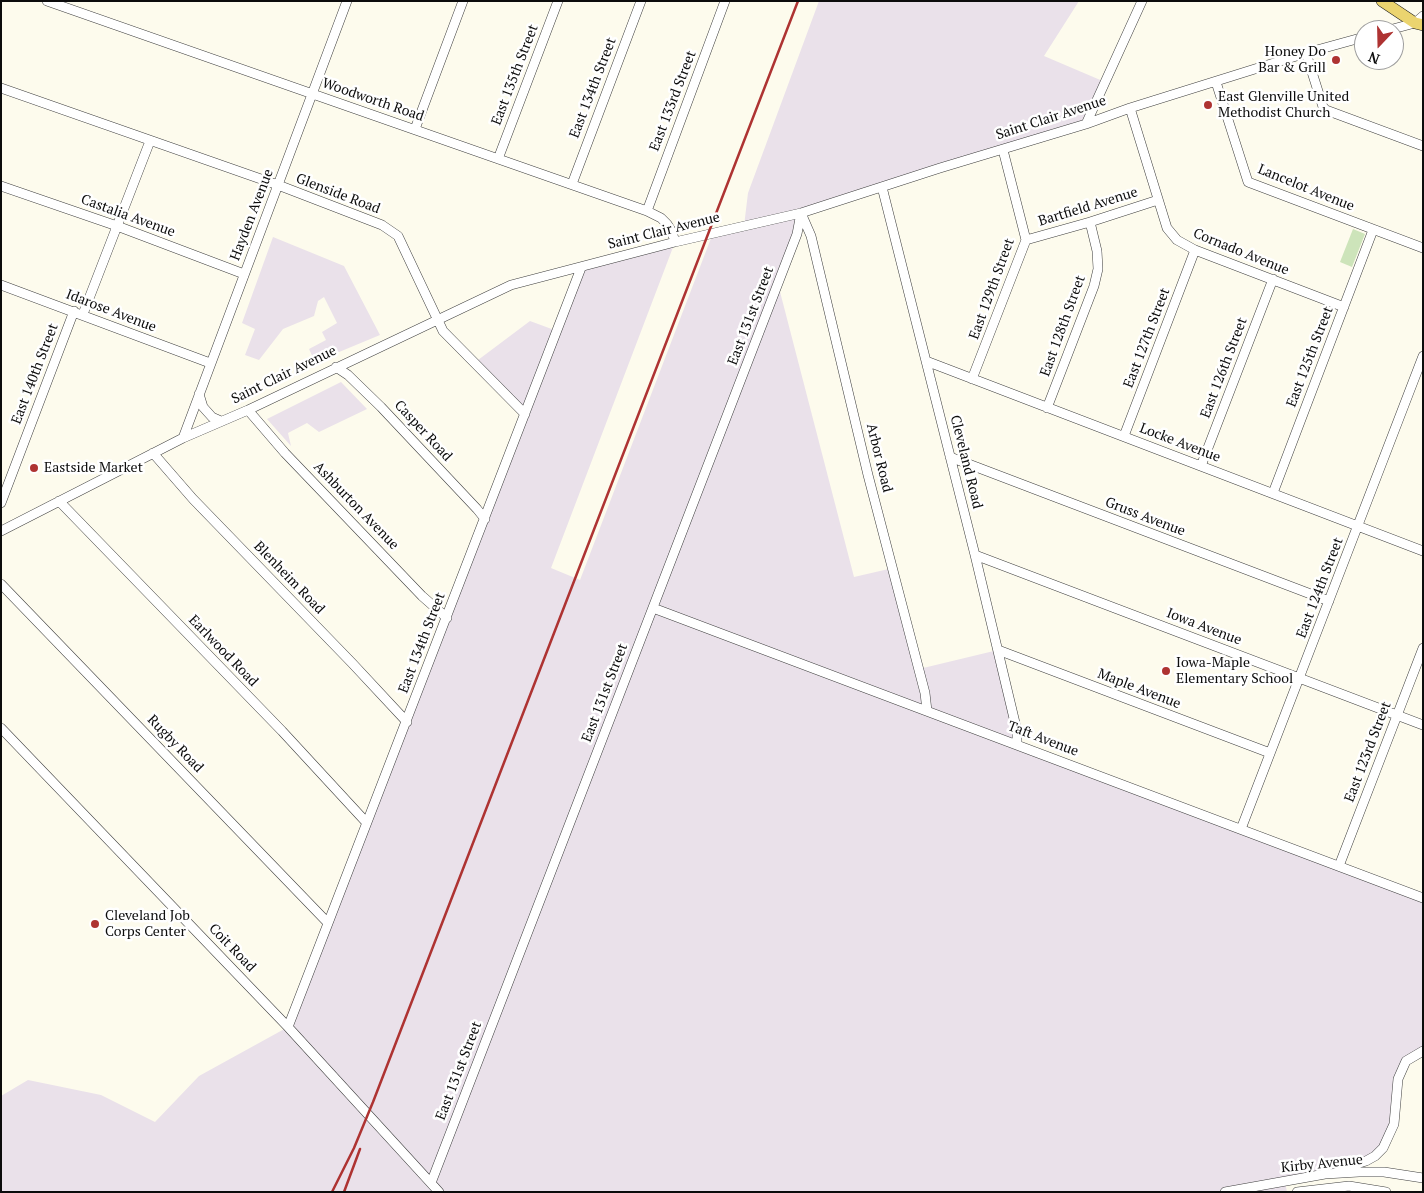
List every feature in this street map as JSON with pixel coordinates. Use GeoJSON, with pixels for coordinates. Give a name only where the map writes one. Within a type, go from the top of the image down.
{"type":"FeatureCollection","features":[{"type":"Feature","properties":{"kind":"main road"},"geometry":{"type":"LineString","coordinates":[[1382,1],[1420,21]]}},
{"type":"Feature","properties":{"kind":"street","name":"Woodworth Road"},"geometry":{"type":"LineString","coordinates":[[48,1],[647,211],[661,218],[667,224],[675,242]]}},
{"type":"Feature","properties":{"kind":"street","name":"Hayden Avenue"},"geometry":{"type":"LineString","coordinates":[[183,438],[347,1]]}},
{"type":"Feature","properties":{"kind":"street"},"geometry":{"type":"LineString","coordinates":[[416,129],[463,1]]}},
{"type":"Feature","properties":{"kind":"street","name":"East 135th Street"},"geometry":{"type":"LineString","coordinates":[[498,159],[558,1]]}},
{"type":"Feature","properties":{"kind":"street","name":"East 134th Street"},"geometry":{"type":"LineString","coordinates":[[572,184],[641,1]]}},
{"type":"Feature","properties":{"kind":"street","name":"East 133rd Street"},"geometry":{"type":"LineString","coordinates":[[647,211],[725,1]]}},
{"type":"Feature","properties":{"kind":"street"},"geometry":{"type":"LineString","coordinates":[[1086,124],[1142,1]]}},
{"type":"Feature","properties":{"kind":"street"},"geometry":{"type":"LineString","coordinates":[[1404,26],[1420,21]]}},
{"type":"Feature","properties":{"kind":"street","name":"Saint Clair Avenue"},"geometry":{"type":"LineString","coordinates":[[1,531],[183,438],[248,410],[511,285],[675,242],[801,213],[1086,124],[1130,108],[1354,40]]}},
{"type":"Feature","properties":{"kind":"street"},"geometry":{"type":"LineString","coordinates":[[1306,53],[1323,106],[1326,110],[1423,146]]}},
{"type":"Feature","properties":{"kind":"street","name":"Lancelot Avenue"},"geometry":{"type":"LineString","coordinates":[[1216,82],[1248,182],[1423,248]]}},
{"type":"Feature","properties":{"kind":"street","name":"Glenside Road"},"geometry":{"type":"LineString","coordinates":[[1,88],[278,185],[382,225],[398,236],[443,331],[525,414]]}},
{"type":"Feature","properties":{"kind":"street","name":"Cornado Avenue"},"geometry":{"type":"LineString","coordinates":[[1130,108],[1167,228],[1176,240],[1195,250],[1344,306]]}},
{"type":"Feature","properties":{"kind":"street","name":"East 140th Street"},"geometry":{"type":"LineString","coordinates":[[1,503],[117,226],[150,141]]}},
{"type":"Feature","properties":{"kind":"street","name":"East 129th Street"},"geometry":{"type":"LineString","coordinates":[[972,379],[1026,240],[1003,150]]}},
{"type":"Feature","properties":{"kind":"street","name":"Castalia Avenue"},"geometry":{"type":"LineString","coordinates":[[1,186],[117,226],[244,274]]}},
{"type":"Feature","properties":{"kind":"street","name":"Cleveland Road"},"geometry":{"type":"LineString","coordinates":[[882,187],[1018,731],[1017,744]]}},
{"type":"Feature","properties":{"kind":"street","name":"Bartfield Avenue"},"geometry":{"type":"LineString","coordinates":[[1026,240],[1158,200]]}},
{"type":"Feature","properties":{"kind":"street","name":"East 131st Street"},"geometry":{"type":"LineString","coordinates":[[431,1183],[797,234],[801,213]]}},
{"type":"Feature","properties":{"kind":"street","name":"Arbor Road"},"geometry":{"type":"LineString","coordinates":[[801,213],[811,236],[868,475],[925,693],[927,710]]}},
{"type":"Feature","properties":{"kind":"street","name":"East 128th Street"},"geometry":{"type":"LineString","coordinates":[[1047,408],[1094,286],[1098,269],[1097,251],[1090,222]]}},
{"type":"Feature","properties":{"kind":"street","name":"East 125th Street"},"geometry":{"type":"LineString","coordinates":[[1272,493],[1373,230]]}},
{"type":"Feature","properties":{"kind":"street","name":"East 127th Street"},"geometry":{"type":"LineString","coordinates":[[1124,436],[1195,250]]}},
{"type":"Feature","properties":{"kind":"street","name":"East 134th Street"},"geometry":{"type":"LineString","coordinates":[[288,1027],[581,268]]}},
{"type":"Feature","properties":{"kind":"street","name":"East 126th Street"},"geometry":{"type":"LineString","coordinates":[[1201,466],[1273,279]]}},
{"type":"Feature","properties":{"kind":"street","name":"Idarose Avenue"},"geometry":{"type":"LineString","coordinates":[[1,285],[210,363]]}},
{"type":"Feature","properties":{"kind":"street","name":"East 124th Street"},"geometry":{"type":"LineString","coordinates":[[1241,829],[1423,356]]}},
{"type":"Feature","properties":{"kind":"street","name":"Locke Avenue"},"geometry":{"type":"LineString","coordinates":[[926,361],[1423,551]]}},
{"type":"Feature","properties":{"kind":"street","name":"Casper Road"},"geometry":{"type":"LineString","coordinates":[[336,367],[348,375],[381,407],[485,519]]}},
{"type":"Feature","properties":{"kind":"street"},"geometry":{"type":"LineString","coordinates":[[199,394],[204,407],[212,417],[222,422]]}},
{"type":"Feature","properties":{"kind":"street","name":"Ashburton Avenue"},"geometry":{"type":"LineString","coordinates":[[248,410],[285,453],[422,596],[446,618]]}},
{"type":"Feature","properties":{"kind":"street","name":"Blenheim Road"},"geometry":{"type":"LineString","coordinates":[[153,453],[193,499],[407,722]]}},
{"type":"Feature","properties":{"kind":"street","name":"Gruss Avenue"},"geometry":{"type":"LineString","coordinates":[[950,457],[1329,601]]}},
{"type":"Feature","properties":{"kind":"street","name":"Earlwood Road"},"geometry":{"type":"LineString","coordinates":[[58,501],[282,731],[366,822]]}},
{"type":"Feature","properties":{"kind":"street","name":"Iowa Avenue"},"geometry":{"type":"LineString","coordinates":[[975,555],[1423,725]]}},
{"type":"Feature","properties":{"kind":"street","name":"Rugby Road"},"geometry":{"type":"LineString","coordinates":[[1,584],[328,923]]}},
{"type":"Feature","properties":{"kind":"street","name":"Taft Avenue"},"geometry":{"type":"LineString","coordinates":[[653,608],[1423,898]]}},
{"type":"Feature","properties":{"kind":"street","name":"East 123rd Street"},"geometry":{"type":"LineString","coordinates":[[1339,866],[1423,648]]}},
{"type":"Feature","properties":{"kind":"street","name":"Maple Avenue"},"geometry":{"type":"LineString","coordinates":[[998,650],[1270,753]]}},
{"type":"Feature","properties":{"kind":"street","name":"Coit Road"},"geometry":{"type":"LineString","coordinates":[[1,728],[288,1027],[439,1192]]}},
{"type":"Feature","properties":{"kind":"street"},"geometry":{"type":"LineString","coordinates":[[1324,1174],[1366,1161],[1376,1156],[1383,1148],[1394,1124],[1398,1079],[1406,1061],[1423,1051]]}},
{"type":"Feature","properties":{"kind":"street","name":"Kirby Avenue"},"geometry":{"type":"LineString","coordinates":[[1226,1192],[1324,1174],[1384,1172],[1423,1178]]}},
{"type":"Feature","properties":{"kind":"street"},"geometry":{"type":"LineString","coordinates":[[1297,1192],[1349,1186],[1386,1192]]}},
{"type":"Feature","properties":{"kind":"shaded area"},"geometry":{"type":"Polygon","coordinates":[[[819,1],[1079,1],[1044,56],[1105,82],[1086,124],[801,213],[778,284],[854,577],[893,568],[919,669],[998,650],[1017,744],[1423,898],[1423,1051],[1406,1061],[1398,1079],[1394,1124],[1375,1156],[1325,1174],[1285,1182],[1287,1192],[1,1192],[1,1096],[28,1080],[101,1095],[155,1122],[199,1076],[288,1027],[525,414],[474,363],[530,321],[557,331],[581,268],[675,242],[551,568],[580,580],[713,233],[744,226],[748,193],[819,1]]]}},
{"type":"Feature","properties":{"kind":"shaded area"},"geometry":{"type":"Polygon","coordinates":[[[273,237],[344,266],[380,335],[315,362],[309,349],[326,340],[322,332],[337,323],[324,297],[318,301],[314,316],[283,329],[259,360],[245,355],[255,329],[242,323],[273,237]]]}},
{"type":"Feature","properties":{"kind":"shaded area"},"geometry":{"type":"Polygon","coordinates":[[[341,382],[367,409],[319,432],[307,423],[288,433],[291,446],[267,419],[341,382]]]}},
{"type":"Feature","properties":{"kind":"green space"},"geometry":{"type":"Polygon","coordinates":[[[1353,229],[1365,234],[1352,267],[1340,262],[1353,229]]]}},
{"type":"Feature","properties":{"kind":"railway"},"geometry":{"type":"LineString","coordinates":[[332,1192],[354,1148],[373,1102],[798,1]]}},
{"type":"Feature","properties":{"kind":"railway"},"geometry":{"type":"LineString","coordinates":[[344,1192],[360,1149]]}},
{"type":"Feature","properties":{"kind":"place","name":"Honey Do Bar & Grill"},"geometry":{"type":"Point","coordinates":[1336,60]}},
{"type":"Feature","properties":{"kind":"place","name":"East Glenville United Methodist Church"},"geometry":{"type":"Point","coordinates":[1208,105]}},
{"type":"Feature","properties":{"kind":"place","name":"Eastside Market"},"geometry":{"type":"Point","coordinates":[34,468]}},
{"type":"Feature","properties":{"kind":"place","name":"Iowa-Maple Elementary School"},"geometry":{"type":"Point","coordinates":[1166,671]}},
{"type":"Feature","properties":{"kind":"place","name":"Cleveland Job Corps Center"},"geometry":{"type":"Point","coordinates":[95,924]}}]}
